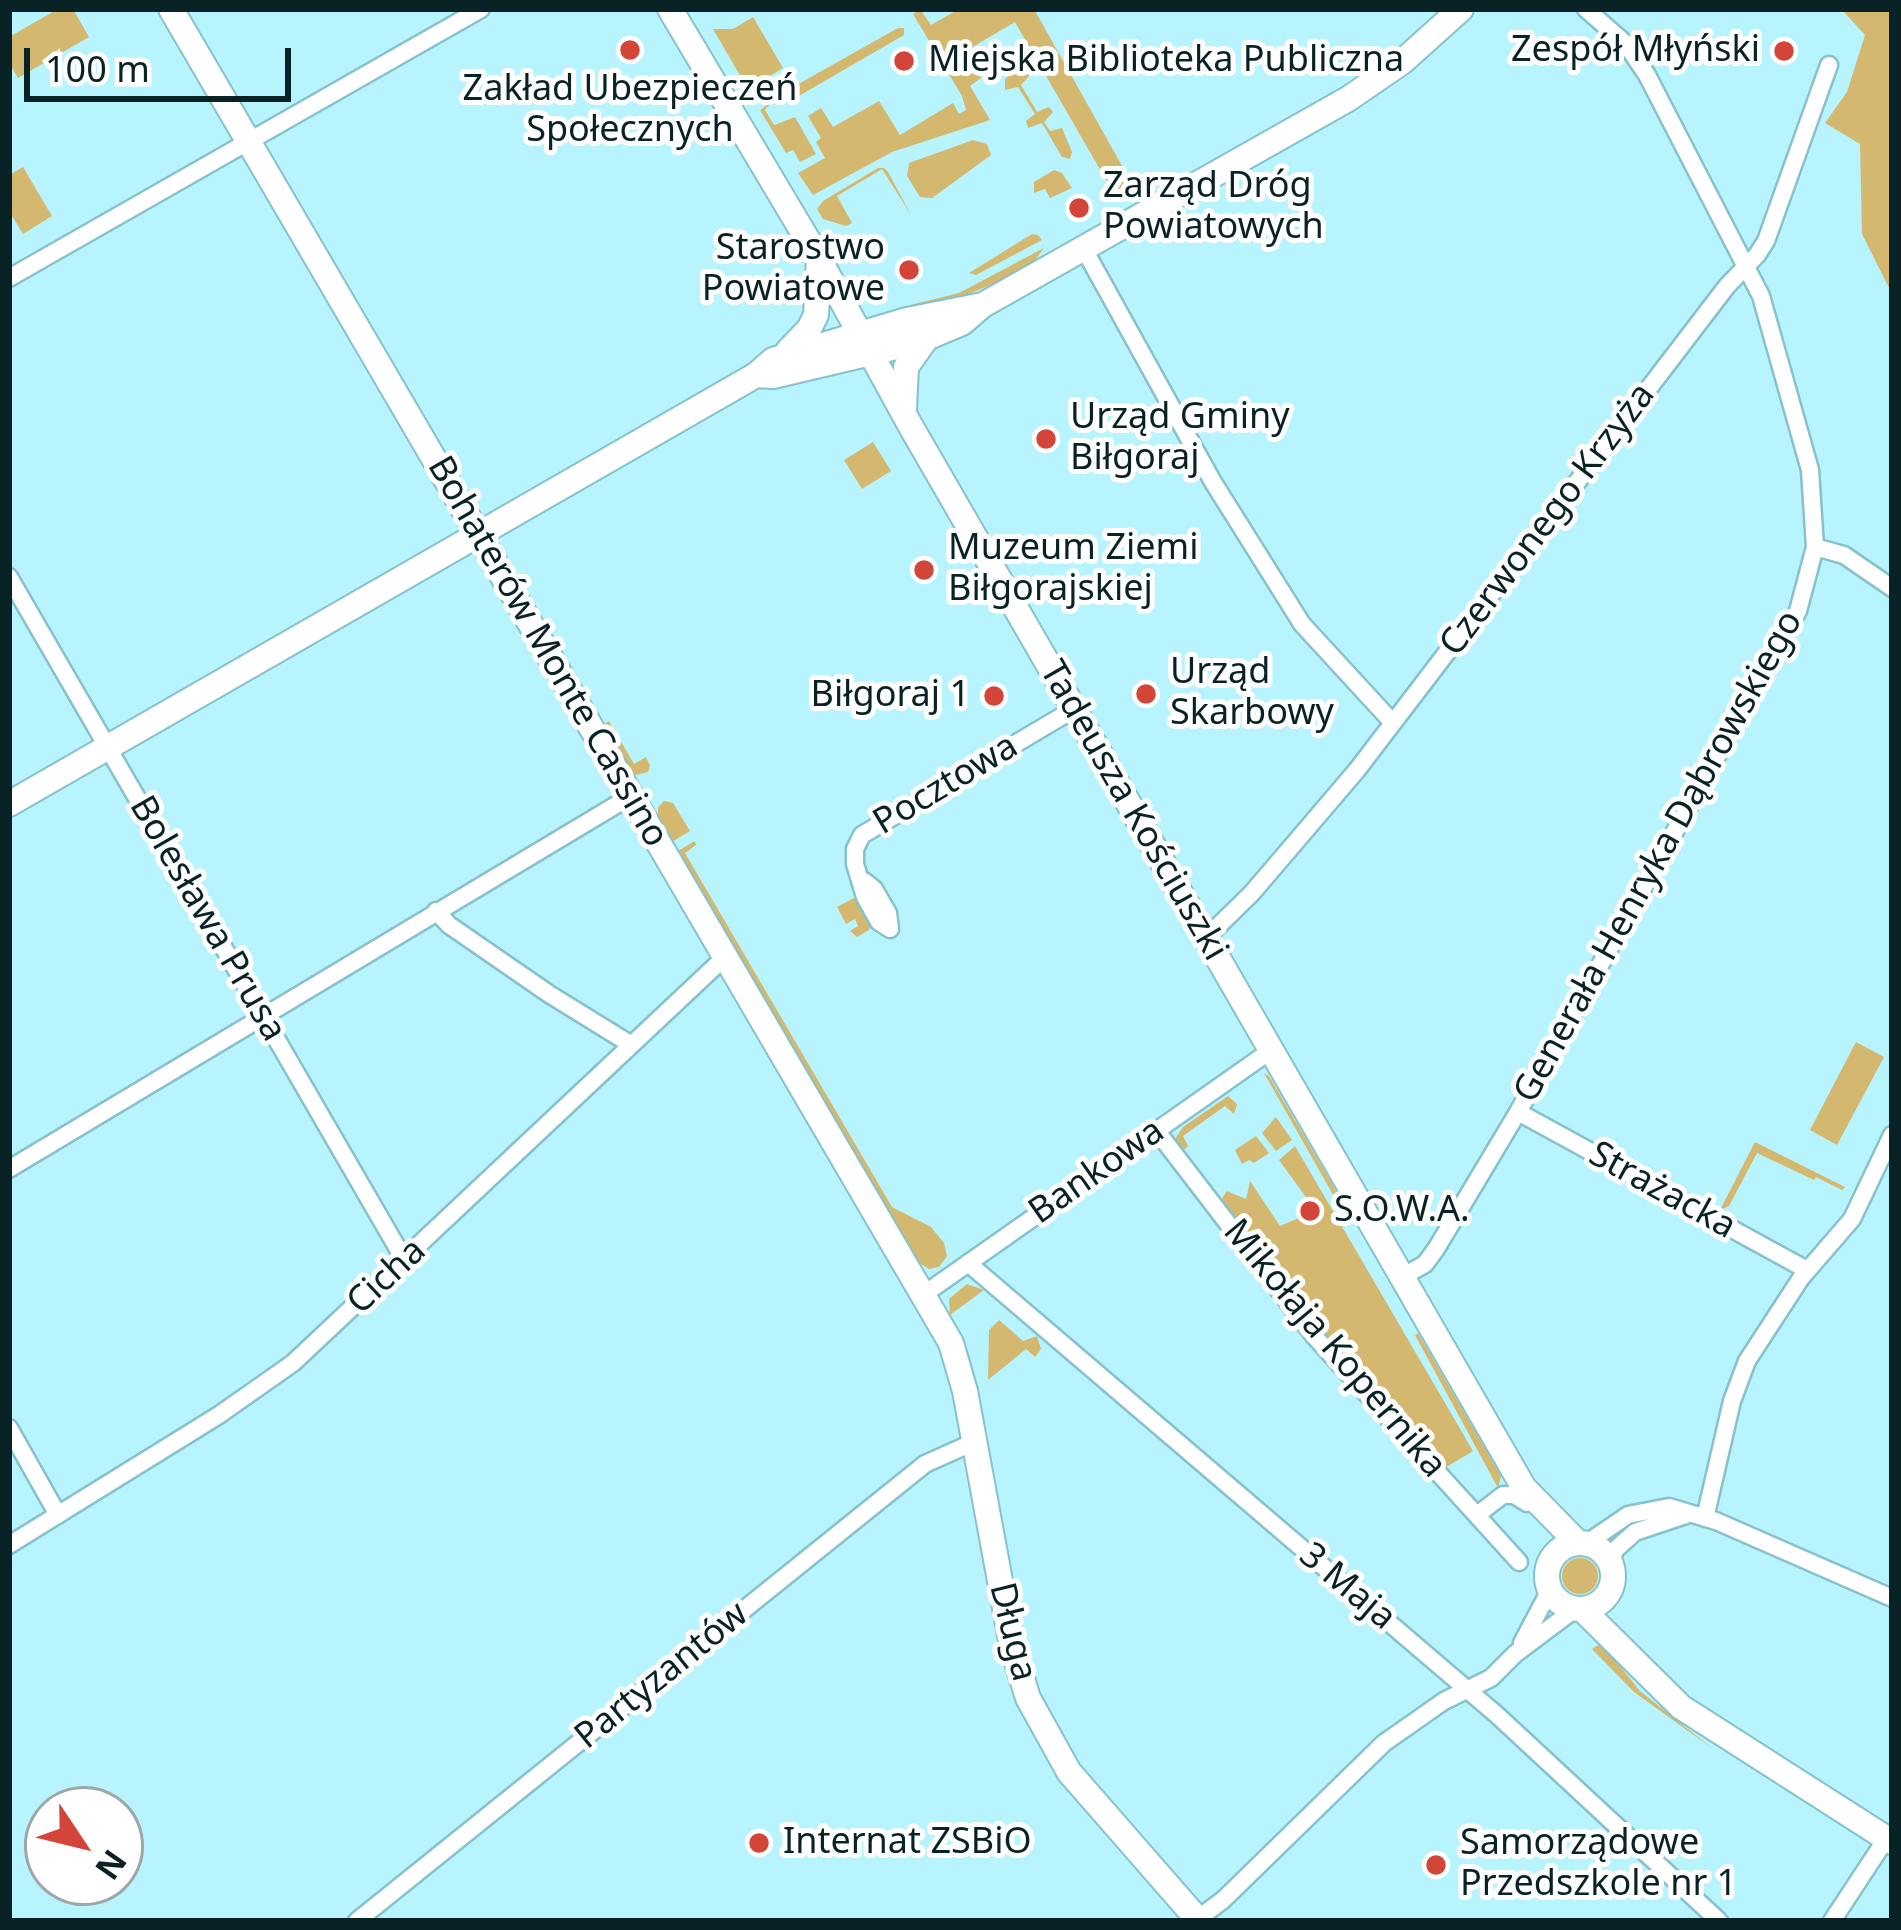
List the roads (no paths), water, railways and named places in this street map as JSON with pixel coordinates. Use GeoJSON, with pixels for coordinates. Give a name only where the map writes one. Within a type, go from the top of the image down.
{"type":"FeatureCollection","features":[{"type":"Feature","properties":{"kind":"street","name":"Bohaterów Monte Cassino"},"geometry":{"type":"LineString","coordinates":[[171,9],[923,1295]]}},
{"type":"Feature","properties":{"kind":"street"},"geometry":{"type":"LineString","coordinates":[[9,278],[481,9]]}},
{"type":"Feature","properties":{"kind":"street","name":"Tadeusza Kościuszki"},"geometry":{"type":"LineString","coordinates":[[670,9],[819,259],[905,417],[1402,1277],[1526,1496],[1549,1547],[1550,1561]]}},
{"type":"Feature","properties":{"kind":"street","name":"Generała Henryka Dąbrowskiego"},"geometry":{"type":"LineString","coordinates":[[1402,1277],[1431,1256],[1517,1112],[1798,611],[1815,547],[1810,470],[1776,341],[1748,266],[1647,75],[1626,44],[1586,9]]}},
{"type":"Feature","properties":{"kind":"street"},"geometry":{"type":"LineString","coordinates":[[757,375],[772,376],[983,305],[1348,99],[1402,62],[1460,11]]}},
{"type":"Feature","properties":{"kind":"street","name":"Czerwonego Krzyża"},"geometry":{"type":"LineString","coordinates":[[1205,938],[1252,893],[1393,723],[1766,241],[1829,65]]}},
{"type":"Feature","properties":{"kind":"street"},"geometry":{"type":"LineString","coordinates":[[1084,249],[1213,482],[1302,624],[1393,723]]}},
{"type":"Feature","properties":{"kind":"street"},"geometry":{"type":"LineString","coordinates":[[9,804],[757,375],[787,353],[816,315],[819,259]]}},
{"type":"Feature","properties":{"kind":"street"},"geometry":{"type":"LineString","coordinates":[[787,353],[926,339],[962,323],[983,305]]}},
{"type":"Feature","properties":{"kind":"street"},"geometry":{"type":"LineString","coordinates":[[905,417],[906,367],[926,339]]}},
{"type":"Feature","properties":{"kind":"street"},"geometry":{"type":"LineString","coordinates":[[1815,547],[1844,555],[1892,588]]}},
{"type":"Feature","properties":{"kind":"street","name":"Bolesława Prusa"},"geometry":{"type":"LineString","coordinates":[[9,577],[405,1261]]}},
{"type":"Feature","properties":{"kind":"street","name":"Pocztowa"},"geometry":{"type":"LineString","coordinates":[[863,881],[854,855],[869,828],[1074,709]]}},
{"type":"Feature","properties":{"kind":"street"},"geometry":{"type":"LineString","coordinates":[[9,1169],[631,796]]}},
{"type":"Feature","properties":{"kind":"street"},"geometry":{"type":"LineString","coordinates":[[436,911],[499,960],[630,1044]]}},
{"type":"Feature","properties":{"kind":"street","name":"Cicha"},"geometry":{"type":"LineString","coordinates":[[9,1545],[280,1373],[725,957]]}},
{"type":"Feature","properties":{"kind":"street","name":"Bankowa"},"geometry":{"type":"LineString","coordinates":[[923,1295],[1270,1051]]}},
{"type":"Feature","properties":{"kind":"street","name":"Strażacka"},"geometry":{"type":"LineString","coordinates":[[1517,1112],[1807,1270]]}},
{"type":"Feature","properties":{"kind":"street","name":"Mikołaja Kopernika"},"geometry":{"type":"LineString","coordinates":[[1156,1130],[1315,1337],[1519,1562]]}},
{"type":"Feature","properties":{"kind":"street"},"geometry":{"type":"LineString","coordinates":[[1699,1516],[1741,1374],[1807,1270],[1852,1219],[1892,1135]]}},
{"type":"Feature","properties":{"kind":"street","name":"3 Maja"},"geometry":{"type":"LineString","coordinates":[[968,1263],[1468,1690],[1719,1921]]}},
{"type":"Feature","properties":{"kind":"street","name":"Długa"},"geometry":{"type":"LineString","coordinates":[[923,1295],[957,1359],[1012,1646],[1036,1715],[1080,1786],[1197,1920]]}},
{"type":"Feature","properties":{"kind":"street"},"geometry":{"type":"LineString","coordinates":[[9,1428],[58,1515]]}},
{"type":"Feature","properties":{"kind":"street","name":"Partyzantów"},"geometry":{"type":"LineString","coordinates":[[357,1921],[925,1464],[974,1442]]}},
{"type":"Feature","properties":{"kind":"street"},"geometry":{"type":"LineString","coordinates":[[1477,1515],[1503,1495],[1526,1496]]}},
{"type":"Feature","properties":{"kind":"street","name":"Tadeusza Kościuszki"},"geometry":{"type":"LineString","coordinates":[[1526,1496],[1582,1543]]}},
{"type":"Feature","properties":{"kind":"street"},"geometry":{"type":"LineString","coordinates":[[1832,1921],[1889,1841],[1688,1712],[1579,1609],[1561,1603],[1547,1579],[1550,1561],[1562,1548],[1582,1543],[1628,1515],[1670,1507],[1892,1598]]}},
{"type":"Feature","properties":{"kind":"street"},"geometry":{"type":"LineString","coordinates":[[1611,1563],[1616,1550],[1635,1532],[1659,1521],[1699,1516]]}},
{"type":"Feature","properties":{"kind":"street"},"geometry":{"type":"LineString","coordinates":[[1582,1543],[1598,1547],[1611,1563],[1614,1576],[1609,1604],[1635,1663]]}},
{"type":"Feature","properties":{"kind":"street"},"geometry":{"type":"LineString","coordinates":[[1516,1654],[1550,1590]]}},
{"type":"Feature","properties":{"kind":"street"},"geometry":{"type":"LineString","coordinates":[[1197,1920],[1384,1743],[1444,1701],[1491,1678],[1516,1654],[1608,1594]]}},
{"type":"Feature","properties":{"kind":"place","name":"Zakład Ubezpieczeń Społecznych"},"geometry":{"type":"Point","coordinates":[630,50]}},
{"type":"Feature","properties":{"kind":"place","name":"Zespół Młyński"},"geometry":{"type":"Point","coordinates":[1784,51]}},
{"type":"Feature","properties":{"kind":"place","name":"Miejska Biblioteka Publiczna"},"geometry":{"type":"Point","coordinates":[904,61]}},
{"type":"Feature","properties":{"kind":"place","name":"Zarząd Dróg Powiatowych"},"geometry":{"type":"Point","coordinates":[1079,208]}},
{"type":"Feature","properties":{"kind":"place","name":"Starostwo Powiatowe"},"geometry":{"type":"Point","coordinates":[909,270]}},
{"type":"Feature","properties":{"kind":"place","name":"Urząd Gminy Biłgoraj"},"geometry":{"type":"Point","coordinates":[1046,439]}},
{"type":"Feature","properties":{"kind":"place","name":"Muzeum Ziemi Biłgorajskiej"},"geometry":{"type":"Point","coordinates":[924,570]}},
{"type":"Feature","properties":{"kind":"place","name":"Urząd Skarbowy"},"geometry":{"type":"Point","coordinates":[1146,694]}},
{"type":"Feature","properties":{"kind":"place","name":"Biłgoraj 1"},"geometry":{"type":"Point","coordinates":[994,696]}},
{"type":"Feature","properties":{"kind":"place","name":"S.O.W.A."},"geometry":{"type":"Point","coordinates":[1310,1211]}},
{"type":"Feature","properties":{"kind":"place","name":"Internat ZSBiO"},"geometry":{"type":"Point","coordinates":[759,1843]}},
{"type":"Feature","properties":{"kind":"place","name":"Samorządowe Przedszkole nr 1"},"geometry":{"type":"Point","coordinates":[1436,1865]}}]}
